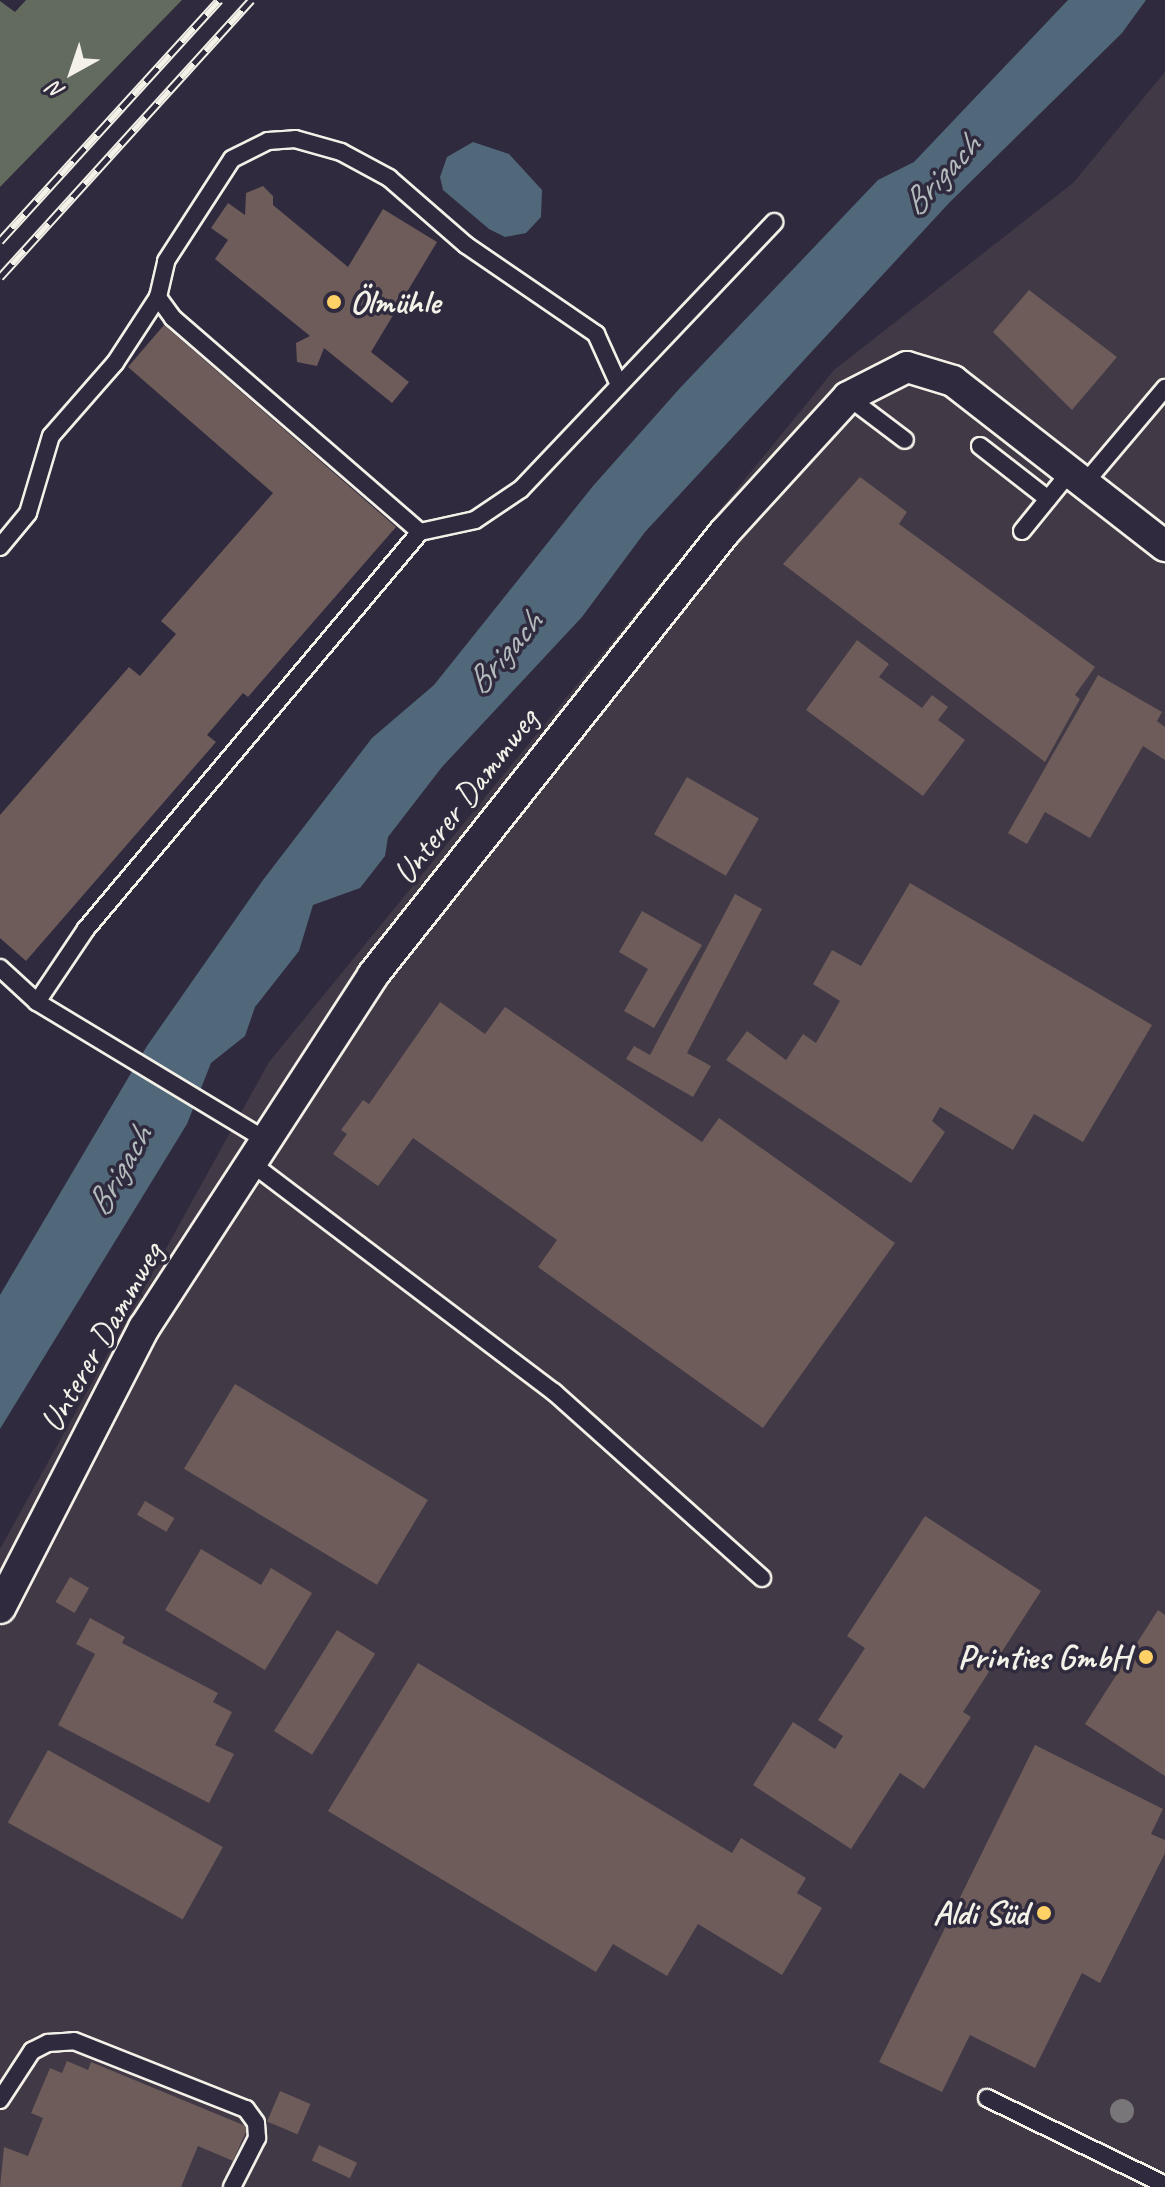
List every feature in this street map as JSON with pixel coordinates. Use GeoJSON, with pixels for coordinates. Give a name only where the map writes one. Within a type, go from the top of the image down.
{"type":"FeatureCollection","features":[{"type":"Feature","properties":{"kind":"street","name":"Unterer Dammweg"},"geometry":{"type":"LineString","coordinates":[[0,1608],[144,1328],[373,975],[724,533],[848,397],[887,373],[925,369],[953,381],[1165,546]]}},
{"type":"Feature","properties":{"kind":"lane"},"geometry":{"type":"LineString","coordinates":[[0,547],[28,513],[51,436],[115,363],[158,297],[166,261],[222,170],[251,147],[295,139],[341,152],[389,178],[466,245],[579,318],[596,334],[619,385]]}},
{"type":"Feature","properties":{"kind":"lane"},"geometry":{"type":"LineString","coordinates":[[37,1002],[86,929],[420,532],[475,520],[499,507],[774,222]]}},
{"type":"Feature","properties":{"kind":"lane"},"geometry":{"type":"LineString","coordinates":[[158,297],[173,318],[420,532]]}},
{"type":"Feature","properties":{"kind":"lane"},"geometry":{"type":"LineString","coordinates":[[1022,531],[1048,499],[1077,478],[1165,388]]}},
{"type":"Feature","properties":{"kind":"lane"},"geometry":{"type":"LineString","coordinates":[[848,397],[905,440]]}},
{"type":"Feature","properties":{"kind":"lane"},"geometry":{"type":"LineString","coordinates":[[980,446],[1048,499]]}},
{"type":"Feature","properties":{"kind":"lane"},"geometry":{"type":"LineString","coordinates":[[0,968],[37,1002],[238,1122],[259,1152],[554,1392],[762,1578]]}},
{"type":"Feature","properties":{"kind":"lane"},"geometry":{"type":"LineString","coordinates":[[0,2100],[32,2051],[48,2043],[74,2041],[246,2109],[256,2123],[257,2138],[232,2187]]}},
{"type":"Feature","properties":{"kind":"lane"},"geometry":{"type":"LineString","coordinates":[[987,2098],[1165,2185]]}},
{"type":"Feature","properties":{"kind":"shaded area"},"geometry":{"type":"Polygon","coordinates":[[[26,0],[182,0],[0,187],[0,1],[15,12],[26,0]]]}},
{"type":"Feature","properties":{"kind":"shaded area"},"geometry":{"type":"Polygon","coordinates":[[[1165,72],[1165,2187],[0,2187],[0,1549],[269,1062],[834,370],[1073,183],[1165,72]]]}},
{"type":"Feature","properties":{"kind":"water","name":"Brigach"},"geometry":{"type":"Polygon","coordinates":[[[1068,0],[1146,0],[1122,33],[949,203],[645,532],[582,617],[442,767],[388,837],[385,856],[360,888],[313,905],[299,951],[255,1007],[245,1036],[211,1063],[187,1124],[0,1429],[0,1295],[147,1046],[263,880],[372,738],[434,685],[593,486],[680,388],[878,180],[914,162],[1068,0]]]}},
{"type":"Feature","properties":{"kind":"water"},"geometry":{"type":"Polygon","coordinates":[[[473,142],[509,154],[542,190],[541,217],[526,233],[505,237],[489,229],[443,190],[440,177],[447,157],[473,142]]]}},
{"type":"Feature","properties":{"kind":"building","name":"Ölmühle"},"geometry":{"type":"Polygon","coordinates":[[[263,186],[273,196],[273,205],[348,267],[383,209],[437,242],[371,352],[409,382],[392,403],[324,348],[317,366],[297,362],[296,343],[310,336],[215,259],[228,240],[211,228],[228,203],[245,215],[246,193],[263,186]]]}},
{"type":"Feature","properties":{"kind":"building"},"geometry":{"type":"Polygon","coordinates":[[[1029,290],[1117,357],[1072,410],[993,332],[1029,290]]]}},
{"type":"Feature","properties":{"kind":"building"},"geometry":{"type":"Polygon","coordinates":[[[164,325],[396,527],[248,697],[243,693],[207,735],[216,742],[26,961],[0,938],[0,815],[129,667],[140,676],[176,634],[161,621],[273,493],[128,367],[164,325]]]}},
{"type":"Feature","properties":{"kind":"building"},"geometry":{"type":"Polygon","coordinates":[[[860,477],[907,512],[899,524],[1095,667],[1075,695],[1080,699],[1045,762],[783,564],[860,477]]]}},
{"type":"Feature","properties":{"kind":"building"},"geometry":{"type":"Polygon","coordinates":[[[857,640],[889,664],[879,677],[922,708],[932,695],[948,707],[938,720],[965,740],[923,796],[806,710],[857,640]]]}},
{"type":"Feature","properties":{"kind":"building"},"geometry":{"type":"Polygon","coordinates":[[[1098,675],[1162,712],[1157,721],[1165,727],[1165,760],[1143,746],[1090,838],[1045,812],[1027,844],[1008,833],[1098,675]]]}},
{"type":"Feature","properties":{"kind":"building"},"geometry":{"type":"Polygon","coordinates":[[[687,777],[759,818],[726,876],[654,834],[687,777]]]}},
{"type":"Feature","properties":{"kind":"building"},"geometry":{"type":"Polygon","coordinates":[[[910,883],[1152,1025],[1083,1142],[1034,1114],[1013,1150],[940,1107],[932,1121],[945,1132],[911,1183],[726,1060],[747,1031],[786,1060],[803,1034],[816,1043],[840,1001],[813,984],[832,950],[861,966],[910,883]]]}},
{"type":"Feature","properties":{"kind":"building"},"geometry":{"type":"Polygon","coordinates":[[[735,894],[762,909],[687,1053],[711,1066],[693,1097],[626,1059],[634,1046],[650,1055],[735,894]]]}},
{"type":"Feature","properties":{"kind":"building"},"geometry":{"type":"Polygon","coordinates":[[[642,911],[702,945],[654,1028],[624,1011],[648,969],[619,952],[642,911]]]}},
{"type":"Feature","properties":{"kind":"building"},"geometry":{"type":"Polygon","coordinates":[[[440,1002],[485,1034],[505,1007],[702,1142],[719,1118],[895,1243],[763,1428],[538,1267],[557,1240],[413,1138],[378,1186],[333,1154],[347,1134],[341,1130],[363,1100],[369,1104],[440,1002]]]}},
{"type":"Feature","properties":{"kind":"building"},"geometry":{"type":"Polygon","coordinates":[[[235,1384],[428,1500],[377,1585],[184,1469],[235,1384]]]}},
{"type":"Feature","properties":{"kind":"building"},"geometry":{"type":"Polygon","coordinates":[[[145,1501],[174,1518],[166,1532],[137,1515],[145,1501]]]}},
{"type":"Feature","properties":{"kind":"building"},"geometry":{"type":"Polygon","coordinates":[[[925,1516],[1041,1591],[963,1712],[971,1717],[924,1789],[900,1773],[851,1849],[753,1785],[793,1722],[835,1749],[843,1736],[818,1720],[865,1648],[847,1636],[925,1516]]]}},
{"type":"Feature","properties":{"kind":"building"},"geometry":{"type":"Polygon","coordinates":[[[201,1549],[261,1585],[271,1568],[312,1593],[265,1670],[165,1610],[201,1549]]]}},
{"type":"Feature","properties":{"kind":"building"},"geometry":{"type":"Polygon","coordinates":[[[70,1577],[89,1588],[75,1613],[56,1602],[70,1577]]]}},
{"type":"Feature","properties":{"kind":"building","name":"Printies GmbH"},"geometry":{"type":"Polygon","coordinates":[[[1158,1610],[1165,1615],[1165,1776],[1085,1724],[1158,1610]]]}},
{"type":"Feature","properties":{"kind":"building"},"geometry":{"type":"Polygon","coordinates":[[[90,1618],[125,1637],[122,1643],[218,1693],[213,1702],[232,1712],[215,1745],[234,1754],[209,1803],[58,1725],[95,1654],[76,1644],[90,1618]]]}},
{"type":"Feature","properties":{"kind":"building"},"geometry":{"type":"Polygon","coordinates":[[[337,1630],[375,1654],[312,1755],[274,1731],[337,1630]]]}},
{"type":"Feature","properties":{"kind":"building"},"geometry":{"type":"Polygon","coordinates":[[[418,1663],[732,1853],[741,1838],[806,1878],[797,1893],[822,1908],[782,1975],[698,1924],[667,1976],[613,1944],[596,1972],[328,1811],[418,1663]]]}},
{"type":"Feature","properties":{"kind":"building","name":"Aldi Süd"},"geometry":{"type":"Polygon","coordinates":[[[1035,1745],[1163,1809],[1151,1834],[1165,1840],[1165,1853],[1100,1983],[1082,1973],[1035,2068],[970,2035],[942,2092],[879,2062],[1035,1745]]]}},
{"type":"Feature","properties":{"kind":"building"},"geometry":{"type":"Polygon","coordinates":[[[48,1750],[223,1847],[183,1920],[8,1823],[48,1750]]]}},
{"type":"Feature","properties":{"kind":"building"},"geometry":{"type":"Polygon","coordinates":[[[67,2061],[88,2070],[91,2062],[248,2127],[233,2161],[198,2146],[181,2187],[0,2187],[4,2147],[28,2156],[43,2118],[31,2113],[50,2068],[62,2073],[67,2061]]]}},
{"type":"Feature","properties":{"kind":"building"},"geometry":{"type":"Polygon","coordinates":[[[280,2091],[310,2104],[297,2134],[267,2121],[280,2091]]]}},
{"type":"Feature","properties":{"kind":"building"},"geometry":{"type":"Polygon","coordinates":[[[319,2145],[357,2163],[350,2178],[312,2160],[319,2145]]]}},
{"type":"Feature","properties":{"kind":"railway"},"geometry":{"type":"LineString","coordinates":[[0,241],[219,0]]}},
{"type":"Feature","properties":{"kind":"railway"},"geometry":{"type":"LineString","coordinates":[[0,277],[251,0]]}},
{"type":"Feature","properties":{"kind":"place","name":"Ölmühle"},"geometry":{"type":"Point","coordinates":[334,302]}},
{"type":"Feature","properties":{"kind":"place","name":"Printies GmbH"},"geometry":{"type":"Point","coordinates":[1146,1657]}},
{"type":"Feature","properties":{"kind":"place","name":"Aldi Süd"},"geometry":{"type":"Point","coordinates":[1044,1913]}}]}
